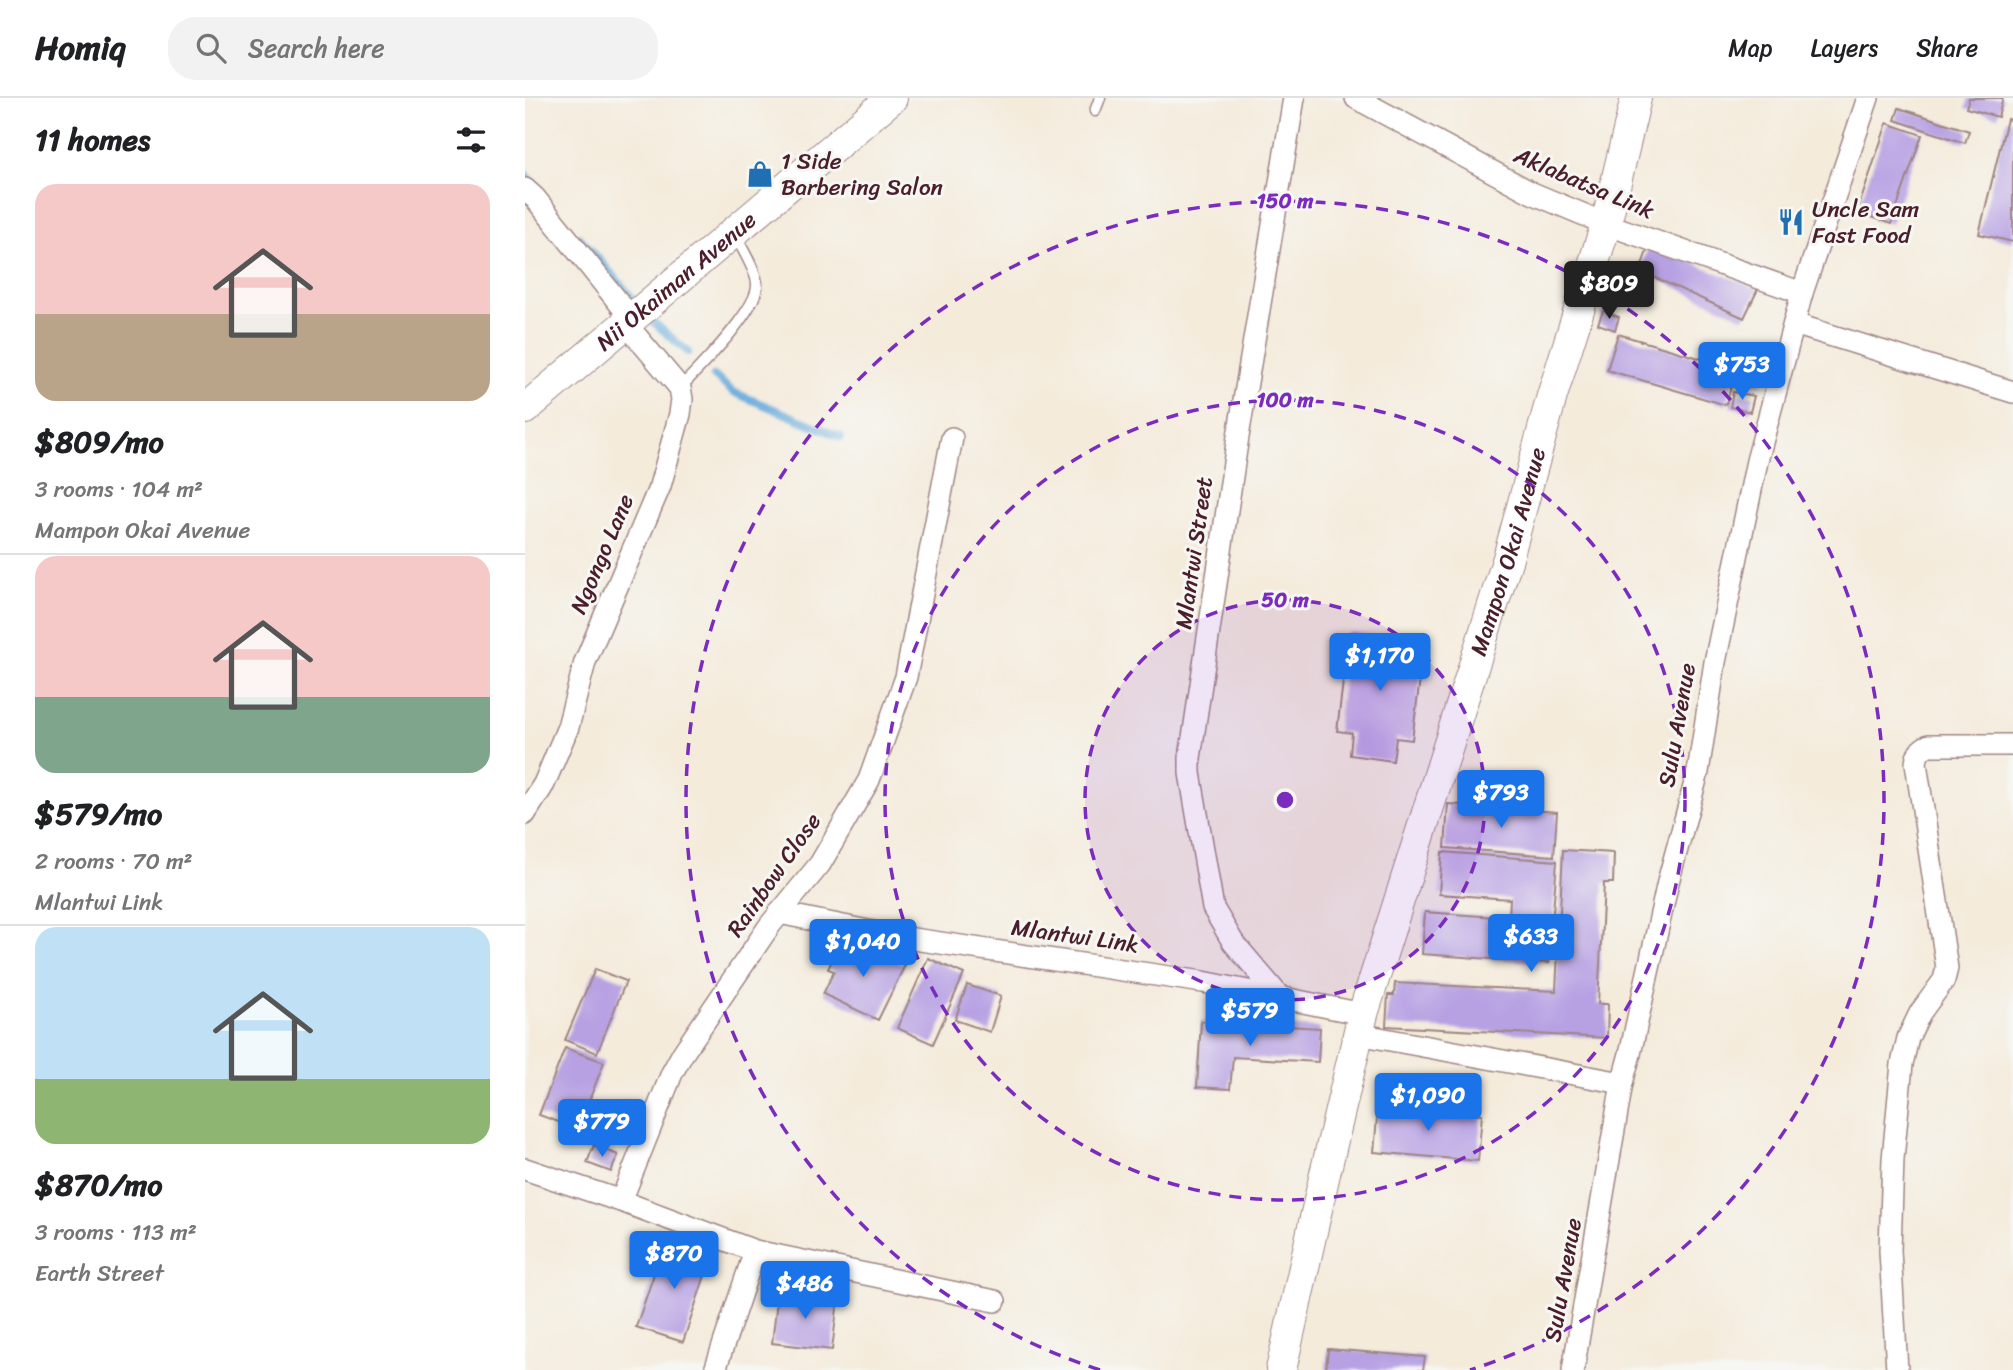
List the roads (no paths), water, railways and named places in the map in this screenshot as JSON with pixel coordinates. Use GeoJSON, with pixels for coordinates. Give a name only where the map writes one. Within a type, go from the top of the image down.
{"type":"FeatureCollection","features":[{"type":"Feature","properties":{"kind":"street","name":"Nii Okaiman Avenue"},"geometry":{"type":"LineString","coordinates":[[525,409],[892,98]]}},
{"type":"Feature","properties":{"kind":"street","name":"Mlantwi Street"},"geometry":{"type":"LineString","coordinates":[[1279,996],[1233,942],[1213,908],[1190,773],[1190,758],[1237,443],[1294,98]]}},
{"type":"Feature","properties":{"kind":"street","name":"Aklabatsa Link"},"geometry":{"type":"LineString","coordinates":[[1356,98],[1532,193],[1606,224],[1802,293]]}},
{"type":"Feature","properties":{"kind":"street","name":"Mampon Okai Avenue"},"geometry":{"type":"LineString","coordinates":[[1281,1370],[1361,1024],[1508,558],[1552,396],[1606,224],[1636,98]]}},
{"type":"Feature","properties":{"kind":"street","name":"Sulu Avenue"},"geometry":{"type":"LineString","coordinates":[[1573,1370],[1622,1083],[1668,882],[1698,772],[1715,662],[1757,461],[1802,293],[1868,98]]}},
{"type":"Feature","properties":{"kind":"street"},"geometry":{"type":"LineString","coordinates":[[525,189],[535,198],[680,388]]}},
{"type":"Feature","properties":{"kind":"street"},"geometry":{"type":"LineString","coordinates":[[1794,324],[2013,392]]}},
{"type":"Feature","properties":{"kind":"street","name":"Ngongo Lane"},"geometry":{"type":"LineString","coordinates":[[525,814],[544,783],[568,727],[585,662],[660,486],[680,414],[680,388]]}},
{"type":"Feature","properties":{"kind":"street","name":"Rainbow Close"},"geometry":{"type":"LineString","coordinates":[[621,1201],[672,1073],[683,1053],[769,925],[820,864],[869,780],[906,677],[952,438]]}},
{"type":"Feature","properties":{"kind":"street"},"geometry":{"type":"LineString","coordinates":[[1897,1370],[1890,1250],[1893,1159],[1902,1064],[1908,1038],[1920,1013],[1944,980],[1947,968],[1917,756],[1922,748],[1929,745],[2013,745]]}},
{"type":"Feature","properties":{"kind":"street","name":"Mlantwi Link"},"geometry":{"type":"LineString","coordinates":[[779,913],[893,936],[1279,996],[1361,1024],[1622,1083]]}},
{"type":"Feature","properties":{"kind":"street"},"geometry":{"type":"LineString","coordinates":[[525,1168],[755,1251],[995,1301]]}},
{"type":"Feature","properties":{"kind":"street"},"geometry":{"type":"LineString","coordinates":[[715,1370],[755,1251]]}},
{"type":"Feature","properties":{"kind":"lane"},"geometry":{"type":"LineString","coordinates":[[1095,111],[1100,98]]}},
{"type":"Feature","properties":{"kind":"lane"},"geometry":{"type":"LineString","coordinates":[[680,388],[727,337],[754,301],[758,282],[734,232]]}},
{"type":"Feature","properties":{"kind":"waterway"},"geometry":{"type":"LineString","coordinates":[[525,174],[537,189]]}},
{"type":"Feature","properties":{"kind":"waterway"},"geometry":{"type":"LineString","coordinates":[[580,238],[631,296]]}},
{"type":"Feature","properties":{"kind":"waterway"},"geometry":{"type":"LineString","coordinates":[[650,319],[688,352]]}},
{"type":"Feature","properties":{"kind":"waterway"},"geometry":{"type":"LineString","coordinates":[[714,376],[733,392],[841,437]]}},
{"type":"Feature","properties":{"kind":"place","name":"1 Side Barbering Salon"},"geometry":{"type":"Point","coordinates":[760,174]}},
{"type":"Feature","properties":{"kind":"place","name":"Uncle Sam Fast Food"},"geometry":{"type":"Point","coordinates":[1791,222]}}]}
